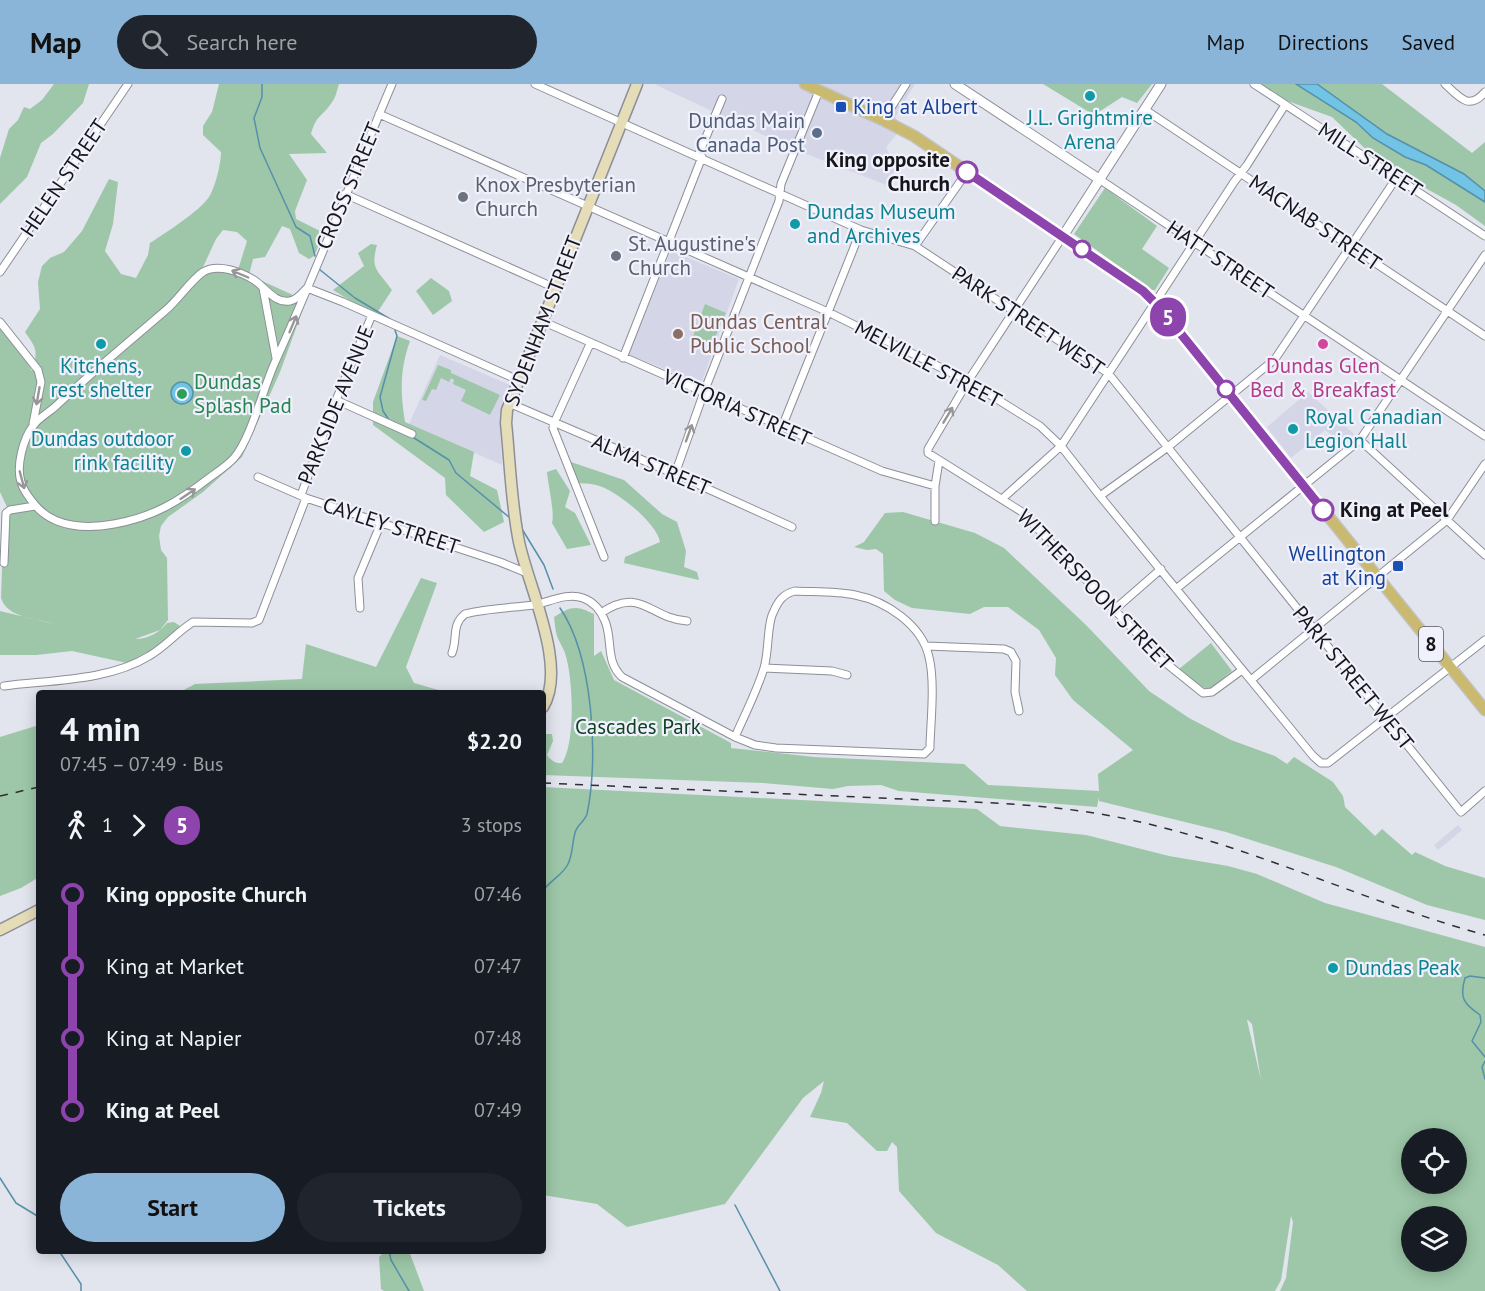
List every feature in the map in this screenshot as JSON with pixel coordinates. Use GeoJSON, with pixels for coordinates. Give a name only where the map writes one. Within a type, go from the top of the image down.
{"type":"FeatureCollection","features":[{"type":"Feature","properties":{"kind":"main road","name":"SYDENHAM STREET"},"geometry":{"type":"LineString","coordinates":[[546,700],[551,688],[551,665],[546,634],[527,573],[515,516],[506,423],[509,403],[637,84]]}},
{"type":"Feature","properties":{"kind":"main road","name":"8"},"geometry":{"type":"LineString","coordinates":[[805,84],[914,136],[1143,291],[1485,710]]}},
{"type":"Feature","properties":{"kind":"main road"},"geometry":{"type":"LineString","coordinates":[[0,930],[36,912]]}},
{"type":"Feature","properties":{"kind":"street","name":"HELEN STREET"},"geometry":{"type":"LineString","coordinates":[[0,272],[128,84]]}},
{"type":"Feature","properties":{"kind":"street","name":"CROSS STREET"},"geometry":{"type":"LineString","coordinates":[[35,506],[44,514],[70,526],[112,524],[140,519],[159,512],[183,497],[235,457],[392,84]]}},
{"type":"Feature","properties":{"kind":"street","name":"PARK STREET WEST"},"geometry":{"type":"LineString","coordinates":[[535,84],[861,230],[915,246],[1108,373],[1461,812],[1485,791]]}},
{"type":"Feature","properties":{"kind":"street"},"geometry":{"type":"LineString","coordinates":[[883,120],[906,84]]}},
{"type":"Feature","properties":{"kind":"street","name":"HATT STREET"},"geometry":{"type":"LineString","coordinates":[[956,84],[1485,436]]}},
{"type":"Feature","properties":{"kind":"street"},"geometry":{"type":"LineString","coordinates":[[968,381],[1161,84]]}},
{"type":"Feature","properties":{"kind":"street","name":"MILL STREET"},"geometry":{"type":"LineString","coordinates":[[1254,84],[1485,236]]}},
{"type":"Feature","properties":{"kind":"street"},"geometry":{"type":"LineString","coordinates":[[1445,84],[1462,100],[1469,102],[1476,101],[1485,92]]}},
{"type":"Feature","properties":{"kind":"street"},"geometry":{"type":"LineString","coordinates":[[675,474],[704,392],[779,201],[781,184],[819,91]]}},
{"type":"Feature","properties":{"kind":"street"},"geometry":{"type":"LineString","coordinates":[[623,358],[722,99]]}},
{"type":"Feature","properties":{"kind":"street"},"geometry":{"type":"LineString","coordinates":[[1002,499],[1061,446],[1285,105]]}},
{"type":"Feature","properties":{"kind":"street","name":"MACNAB STREET"},"geometry":{"type":"LineString","coordinates":[[1144,109],[1485,336]]}},
{"type":"Feature","properties":{"kind":"street","name":"MELVILLE STREET"},"geometry":{"type":"LineString","coordinates":[[379,114],[828,312],[968,381],[1040,426],[1061,446],[1321,764],[1328,763],[1386,719]]}},
{"type":"Feature","properties":{"kind":"street"},"geometry":{"type":"LineString","coordinates":[[915,246],[967,172]]}},
{"type":"Feature","properties":{"kind":"street"},"geometry":{"type":"LineString","coordinates":[[1100,496],[1168,447],[1275,359],[1397,177]]}},
{"type":"Feature","properties":{"kind":"street"},"geometry":{"type":"LineString","coordinates":[[345,194],[555,288]]}},
{"type":"Feature","properties":{"kind":"street"},"geometry":{"type":"LineString","coordinates":[[782,428],[861,230]]}},
{"type":"Feature","properties":{"kind":"street"},"geometry":{"type":"LineString","coordinates":[[1176,589],[1305,487],[1360,440],[1485,255]]}},
{"type":"Feature","properties":{"kind":"street"},"geometry":{"type":"LineString","coordinates":[[33,424],[49,413],[118,349],[168,308],[203,272],[214,268],[228,269],[253,280],[274,297],[284,301],[295,299],[307,288],[518,380]]}},
{"type":"Feature","properties":{"kind":"street"},"geometry":{"type":"LineString","coordinates":[[263,288],[276,358]]}},
{"type":"Feature","properties":{"kind":"street","name":"PARKSIDE AVENUE"},"geometry":{"type":"LineString","coordinates":[[4,686],[106,674],[147,657],[193,622],[252,623],[259,620],[336,400],[372,315]]}},
{"type":"Feature","properties":{"kind":"street","name":"VICTORIA STREET"},"geometry":{"type":"LineString","coordinates":[[542,321],[882,471],[935,486]]}},
{"type":"Feature","properties":{"kind":"street"},"geometry":{"type":"LineString","coordinates":[[0,322],[38,368],[41,382],[33,424],[26,440],[20,470],[21,482],[35,506],[10,510],[6,513],[4,563]]}},
{"type":"Feature","properties":{"kind":"street"},"geometry":{"type":"LineString","coordinates":[[590,344],[554,423],[554,432],[604,557]]}},
{"type":"Feature","properties":{"kind":"street","name":"WITHERSPOON STREET"},"geometry":{"type":"LineString","coordinates":[[968,381],[928,449],[929,455],[1022,512],[1162,660],[1203,693],[1212,692],[1242,670]]}},
{"type":"Feature","properties":{"kind":"street"},"geometry":{"type":"LineString","coordinates":[[336,400],[412,434]]}},
{"type":"Feature","properties":{"kind":"street","name":"ALMA STREET"},"geometry":{"type":"LineString","coordinates":[[509,403],[792,527]]}},
{"type":"Feature","properties":{"kind":"street"},"geometry":{"type":"LineString","coordinates":[[1360,440],[1485,555]]}},
{"type":"Feature","properties":{"kind":"street"},"geometry":{"type":"LineString","coordinates":[[935,521],[935,486],[939,461]]}},
{"type":"Feature","properties":{"kind":"street"},"geometry":{"type":"LineString","coordinates":[[1251,680],[1447,520],[1485,464]]}},
{"type":"Feature","properties":{"kind":"street","name":"CAYLEY STREET"},"geometry":{"type":"LineString","coordinates":[[258,477],[303,497],[527,573]]}},
{"type":"Feature","properties":{"kind":"street"},"geometry":{"type":"LineString","coordinates":[[360,608],[358,578],[381,523]]}},
{"type":"Feature","properties":{"kind":"street"},"geometry":{"type":"LineString","coordinates":[[1114,610],[1161,570]]}},
{"type":"Feature","properties":{"kind":"street"},"geometry":{"type":"LineString","coordinates":[[452,652],[455,646],[456,626],[465,614],[576,597],[590,602],[602,613],[607,627],[611,660],[622,677],[735,737],[755,745],[776,748],[924,754],[930,744],[931,669],[926,646],[910,623],[867,598],[853,594],[795,591],[787,593],[780,599],[771,616],[769,647],[764,668],[735,737]]}},
{"type":"Feature","properties":{"kind":"street"},"geometry":{"type":"LineString","coordinates":[[602,613],[616,603],[631,601],[673,618],[687,621]]}},
{"type":"Feature","properties":{"kind":"street"},"geometry":{"type":"LineString","coordinates":[[1386,719],[1485,640]]}},
{"type":"Feature","properties":{"kind":"street"},"geometry":{"type":"LineString","coordinates":[[926,646],[1011,651],[1017,661],[1016,692],[1019,711]]}},
{"type":"Feature","properties":{"kind":"street"},"geometry":{"type":"LineString","coordinates":[[764,668],[832,671],[848,675]]}},
{"type":"Feature","properties":{"kind":"shaded area"},"geometry":{"type":"Polygon","coordinates":[[[654,84],[915,84],[896,116],[897,134],[886,147],[895,168],[889,186],[796,150],[654,84]]]}},
{"type":"Feature","properties":{"kind":"shaded area","name":"Dundas Central Public School"},"geometry":{"type":"Polygon","coordinates":[[[671,251],[739,279],[701,384],[628,354],[671,251]]]}},
{"type":"Feature","properties":{"kind":"shaded area"},"geometry":{"type":"Polygon","coordinates":[[[440,355],[510,385],[500,422],[502,465],[409,424],[440,355]]]}},
{"type":"Feature","properties":{"kind":"shaded area"},"geometry":{"type":"Polygon","coordinates":[[[1308,392],[1355,435],[1344,445],[1325,430],[1291,458],[1267,427],[1308,392]]]}},
{"type":"Feature","properties":{"kind":"shaded area"},"geometry":{"type":"Polygon","coordinates":[[[1458,825],[1462,830],[1438,850],[1434,845],[1458,825]]]}},
{"type":"Feature","properties":{"kind":"green space"},"geometry":{"type":"Polygon","coordinates":[[[54,84],[89,84],[83,103],[41,143],[27,177],[0,204],[0,158],[9,129],[18,120],[24,107],[30,109],[42,100],[54,84]]]}},
{"type":"Feature","properties":{"kind":"green space"},"geometry":{"type":"Polygon","coordinates":[[[219,84],[339,84],[333,100],[318,119],[311,134],[327,153],[289,154],[307,180],[295,211],[296,219],[324,233],[314,256],[309,259],[299,253],[290,229],[282,226],[265,257],[253,259],[249,275],[306,301],[280,372],[242,457],[203,492],[168,517],[161,526],[159,536],[161,550],[167,558],[168,620],[160,630],[167,623],[174,622],[180,626],[162,644],[127,663],[72,651],[36,655],[0,655],[0,611],[28,618],[10,610],[1,598],[4,514],[11,507],[7,507],[0,492],[0,328],[32,371],[35,350],[25,332],[40,309],[38,282],[42,266],[50,258],[64,252],[82,231],[109,179],[118,182],[113,224],[105,251],[121,274],[136,278],[148,255],[150,243],[182,222],[205,202],[215,182],[221,152],[203,135],[203,126],[212,112],[219,84]],[[223,230],[216,239],[203,267],[185,286],[204,271],[219,265],[242,273],[238,270],[247,241],[237,232],[223,230]],[[160,630],[135,639],[144,638],[160,630]]]}},
{"type":"Feature","properties":{"kind":"green space"},"geometry":{"type":"Polygon","coordinates":[[[1043,84],[1152,84],[1137,103],[1122,97],[1094,115],[1043,84]]]}},
{"type":"Feature","properties":{"kind":"green space"},"geometry":{"type":"Polygon","coordinates":[[[1262,84],[1382,84],[1472,153],[1485,142],[1485,226],[1456,205],[1427,189],[1408,173],[1377,160],[1332,117],[1282,99],[1262,84]]]}},
{"type":"Feature","properties":{"kind":"green space"},"geometry":{"type":"Polygon","coordinates":[[[1105,188],[1157,226],[1142,249],[1169,268],[1155,290],[1074,234],[1105,188]]]}},
{"type":"Feature","properties":{"kind":"green space"},"geometry":{"type":"Polygon","coordinates":[[[371,244],[377,245],[375,265],[392,290],[375,316],[333,290],[364,266],[358,253],[371,244]]]}},
{"type":"Feature","properties":{"kind":"green space"},"geometry":{"type":"Polygon","coordinates":[[[431,278],[449,291],[452,301],[433,315],[416,291],[431,278]]]}},
{"type":"Feature","properties":{"kind":"green space"},"geometry":{"type":"Polygon","coordinates":[[[705,304],[726,313],[712,344],[693,336],[705,304]]]}},
{"type":"Feature","properties":{"kind":"green space"},"geometry":{"type":"Polygon","coordinates":[[[397,336],[410,341],[404,361],[402,381],[405,422],[474,452],[470,476],[497,490],[504,522],[484,532],[446,495],[445,478],[373,425],[373,402],[397,336]]]}},
{"type":"Feature","properties":{"kind":"green space"},"geometry":{"type":"Polygon","coordinates":[[[438,365],[500,395],[490,415],[461,401],[466,390],[453,384],[454,380],[451,378],[449,382],[441,378],[436,390],[432,389],[426,401],[422,400],[438,365]]]}},
{"type":"Feature","properties":{"kind":"green space"},"geometry":{"type":"Polygon","coordinates":[[[565,460],[624,480],[662,514],[677,522],[686,551],[684,567],[697,572],[699,580],[624,563],[625,557],[660,542],[657,534],[634,508],[614,493],[596,485],[577,483],[565,460]]]}},
{"type":"Feature","properties":{"kind":"green space"},"geometry":{"type":"Polygon","coordinates":[[[556,469],[570,491],[565,507],[575,513],[591,545],[567,549],[552,523],[547,472],[556,469]]]}},
{"type":"Feature","properties":{"kind":"green space","name":"Cascades Park"},"geometry":{"type":"Polygon","coordinates":[[[903,512],[975,533],[1004,548],[1086,625],[1149,691],[1189,718],[1231,740],[1275,756],[1287,764],[1294,757],[1333,782],[1343,796],[1345,807],[1375,836],[1382,829],[1412,855],[1415,852],[1445,866],[1485,878],[1485,920],[1427,905],[1336,867],[1226,832],[1099,801],[1099,797],[1097,807],[899,791],[881,785],[833,789],[763,783],[546,775],[546,734],[552,734],[553,741],[547,755],[553,761],[562,763],[570,740],[572,709],[568,664],[557,636],[554,617],[569,609],[578,608],[594,614],[594,656],[601,651],[614,680],[731,743],[731,748],[814,757],[964,764],[988,785],[1099,791],[1098,774],[1133,750],[1073,700],[1055,675],[1056,658],[1039,630],[1008,607],[984,607],[970,614],[912,608],[895,600],[884,591],[883,554],[876,549],[867,550],[854,547],[864,542],[885,513],[903,512]]]}},
{"type":"Feature","properties":{"kind":"green space"},"geometry":{"type":"Polygon","coordinates":[[[421,578],[437,583],[406,667],[414,683],[438,690],[184,690],[195,684],[302,679],[306,644],[376,667],[421,578]]]}},
{"type":"Feature","properties":{"kind":"green space"},"geometry":{"type":"Polygon","coordinates":[[[1211,643],[1232,671],[1210,689],[1201,687],[1179,669],[1211,643]]]}},
{"type":"Feature","properties":{"kind":"green space"},"geometry":{"type":"Polygon","coordinates":[[[36,726],[36,879],[21,888],[0,896],[0,737],[36,726]]]}},
{"type":"Feature","properties":{"kind":"green space"},"geometry":{"type":"Polygon","coordinates":[[[546,787],[977,809],[1000,826],[1086,835],[1169,856],[1228,866],[1257,874],[1325,903],[1485,947],[1485,1291],[1280,1291],[1286,1278],[1293,1222],[1291,1216],[1281,1280],[1275,1291],[1027,1291],[998,1265],[936,1233],[899,1191],[897,1147],[892,1142],[887,1151],[877,1151],[847,1123],[810,1117],[824,1081],[803,1098],[725,1204],[627,1227],[597,1204],[546,1196],[546,787]],[[1247,1020],[1261,1080],[1252,1024],[1247,1020]]]}},
{"type":"Feature","properties":{"kind":"green space"},"geometry":{"type":"Polygon","coordinates":[[[382,1254],[410,1254],[424,1291],[384,1291],[381,1289],[379,1257],[382,1254]]]}},
{"type":"Feature","properties":{"kind":"water"},"geometry":{"type":"Polygon","coordinates":[[[1296,84],[1317,84],[1387,134],[1464,174],[1485,191],[1485,202],[1426,165],[1405,157],[1373,138],[1356,122],[1296,84]]]}},
{"type":"Feature","properties":{"kind":"water","name":"Dundas Splash Pad"},"geometry":{"type":"Polygon","coordinates":[[[182,382],[190,385],[193,393],[190,401],[182,404],[174,401],[171,393],[174,385],[182,382]]]}},
{"type":"Feature","properties":{"kind":"waterway"},"geometry":{"type":"LineString","coordinates":[[262,84],[262,97],[254,118],[260,148],[296,227],[310,236],[315,256]]}},
{"type":"Feature","properties":{"kind":"waterway"},"geometry":{"type":"LineString","coordinates":[[319,269],[355,298],[390,319]]}},
{"type":"Feature","properties":{"kind":"waterway"},"geometry":{"type":"LineString","coordinates":[[389,420],[383,411],[380,397],[397,336],[395,330]]}},
{"type":"Feature","properties":{"kind":"waterway"},"geometry":{"type":"LineString","coordinates":[[411,436],[449,460],[456,473],[510,518]]}},
{"type":"Feature","properties":{"kind":"waterway"},"geometry":{"type":"LineString","coordinates":[[522,529],[544,565],[553,589]]}},
{"type":"Feature","properties":{"kind":"waterway"},"geometry":{"type":"LineString","coordinates":[[546,888],[566,868],[570,860],[576,830],[587,814],[591,791],[592,737],[586,680],[571,628],[560,608]]}},
{"type":"Feature","properties":{"kind":"waterway"},"geometry":{"type":"LineString","coordinates":[[1485,978],[1470,976],[1465,978],[1463,991],[1464,1000],[1480,1015],[1481,1022],[1472,1041],[1485,1057]]}},
{"type":"Feature","properties":{"kind":"waterway"},"geometry":{"type":"LineString","coordinates":[[1485,1061],[1482,1067],[1485,1079]]}},
{"type":"Feature","properties":{"kind":"waterway"},"geometry":{"type":"LineString","coordinates":[[0,1178],[16,1203],[36,1215]]}},
{"type":"Feature","properties":{"kind":"waterway"},"geometry":{"type":"LineString","coordinates":[[735,1205],[780,1291]]}},
{"type":"Feature","properties":{"kind":"waterway"},"geometry":{"type":"LineString","coordinates":[[61,1254],[81,1284],[81,1291]]}},
{"type":"Feature","properties":{"kind":"waterway"},"geometry":{"type":"LineString","coordinates":[[390,1254],[409,1291]]}},
{"type":"Feature","properties":{"kind":"railway"},"geometry":{"type":"LineString","coordinates":[[546,783],[1000,803],[1088,812],[1164,828],[1211,841],[1393,906],[1485,935]]}},
{"type":"Feature","properties":{"kind":"railway"},"geometry":{"type":"LineString","coordinates":[[0,796],[36,788]]}},
{"type":"Feature","properties":{"kind":"bus line","name":"5"},"geometry":{"type":"LineString","coordinates":[[967,172],[1143,291],[1160,308],[1323,510]]}},
{"type":"Feature","properties":{"kind":"place","name":"J.L. Grightmire Arena"},"geometry":{"type":"Point","coordinates":[1090,96]}},
{"type":"Feature","properties":{"kind":"place","name":"King at Albert"},"geometry":{"type":"Point","coordinates":[841,107]}},
{"type":"Feature","properties":{"kind":"place","name":"Dundas Main Canada Post"},"geometry":{"type":"Point","coordinates":[817,133]}},
{"type":"Feature","properties":{"kind":"place","name":"King opposite Church"},"geometry":{"type":"Point","coordinates":[967,172]}},
{"type":"Feature","properties":{"kind":"place","name":"Knox Presbyterian Church"},"geometry":{"type":"Point","coordinates":[463,197]}},
{"type":"Feature","properties":{"kind":"place","name":"Dundas Museum and Archives"},"geometry":{"type":"Point","coordinates":[795,224]}},
{"type":"Feature","properties":{"kind":"place","name":"St. Augustine's Church"},"geometry":{"type":"Point","coordinates":[616,256]}},
{"type":"Feature","properties":{"kind":"place","name":"Dundas Central Public School"},"geometry":{"type":"Point","coordinates":[678,334]}},
{"type":"Feature","properties":{"kind":"place","name":"Kitchens, rest shelter"},"geometry":{"type":"Point","coordinates":[101,344]}},
{"type":"Feature","properties":{"kind":"place","name":"Dundas Glen Bed & Breakfast"},"geometry":{"type":"Point","coordinates":[1323,344]}},
{"type":"Feature","properties":{"kind":"place","name":"Dundas Splash Pad"},"geometry":{"type":"Point","coordinates":[182,394]}},
{"type":"Feature","properties":{"kind":"place","name":"Royal Canadian Legion Hall"},"geometry":{"type":"Point","coordinates":[1293,429]}},
{"type":"Feature","properties":{"kind":"place","name":"Dundas outdoor rink facility"},"geometry":{"type":"Point","coordinates":[186,451]}},
{"type":"Feature","properties":{"kind":"place","name":"King at Peel"},"geometry":{"type":"Point","coordinates":[1323,510]}},
{"type":"Feature","properties":{"kind":"place","name":"Wellington at King"},"geometry":{"type":"Point","coordinates":[1398,566]}},
{"type":"Feature","properties":{"kind":"place","name":"Dundas Peak"},"geometry":{"type":"Point","coordinates":[1333,968]}}]}
